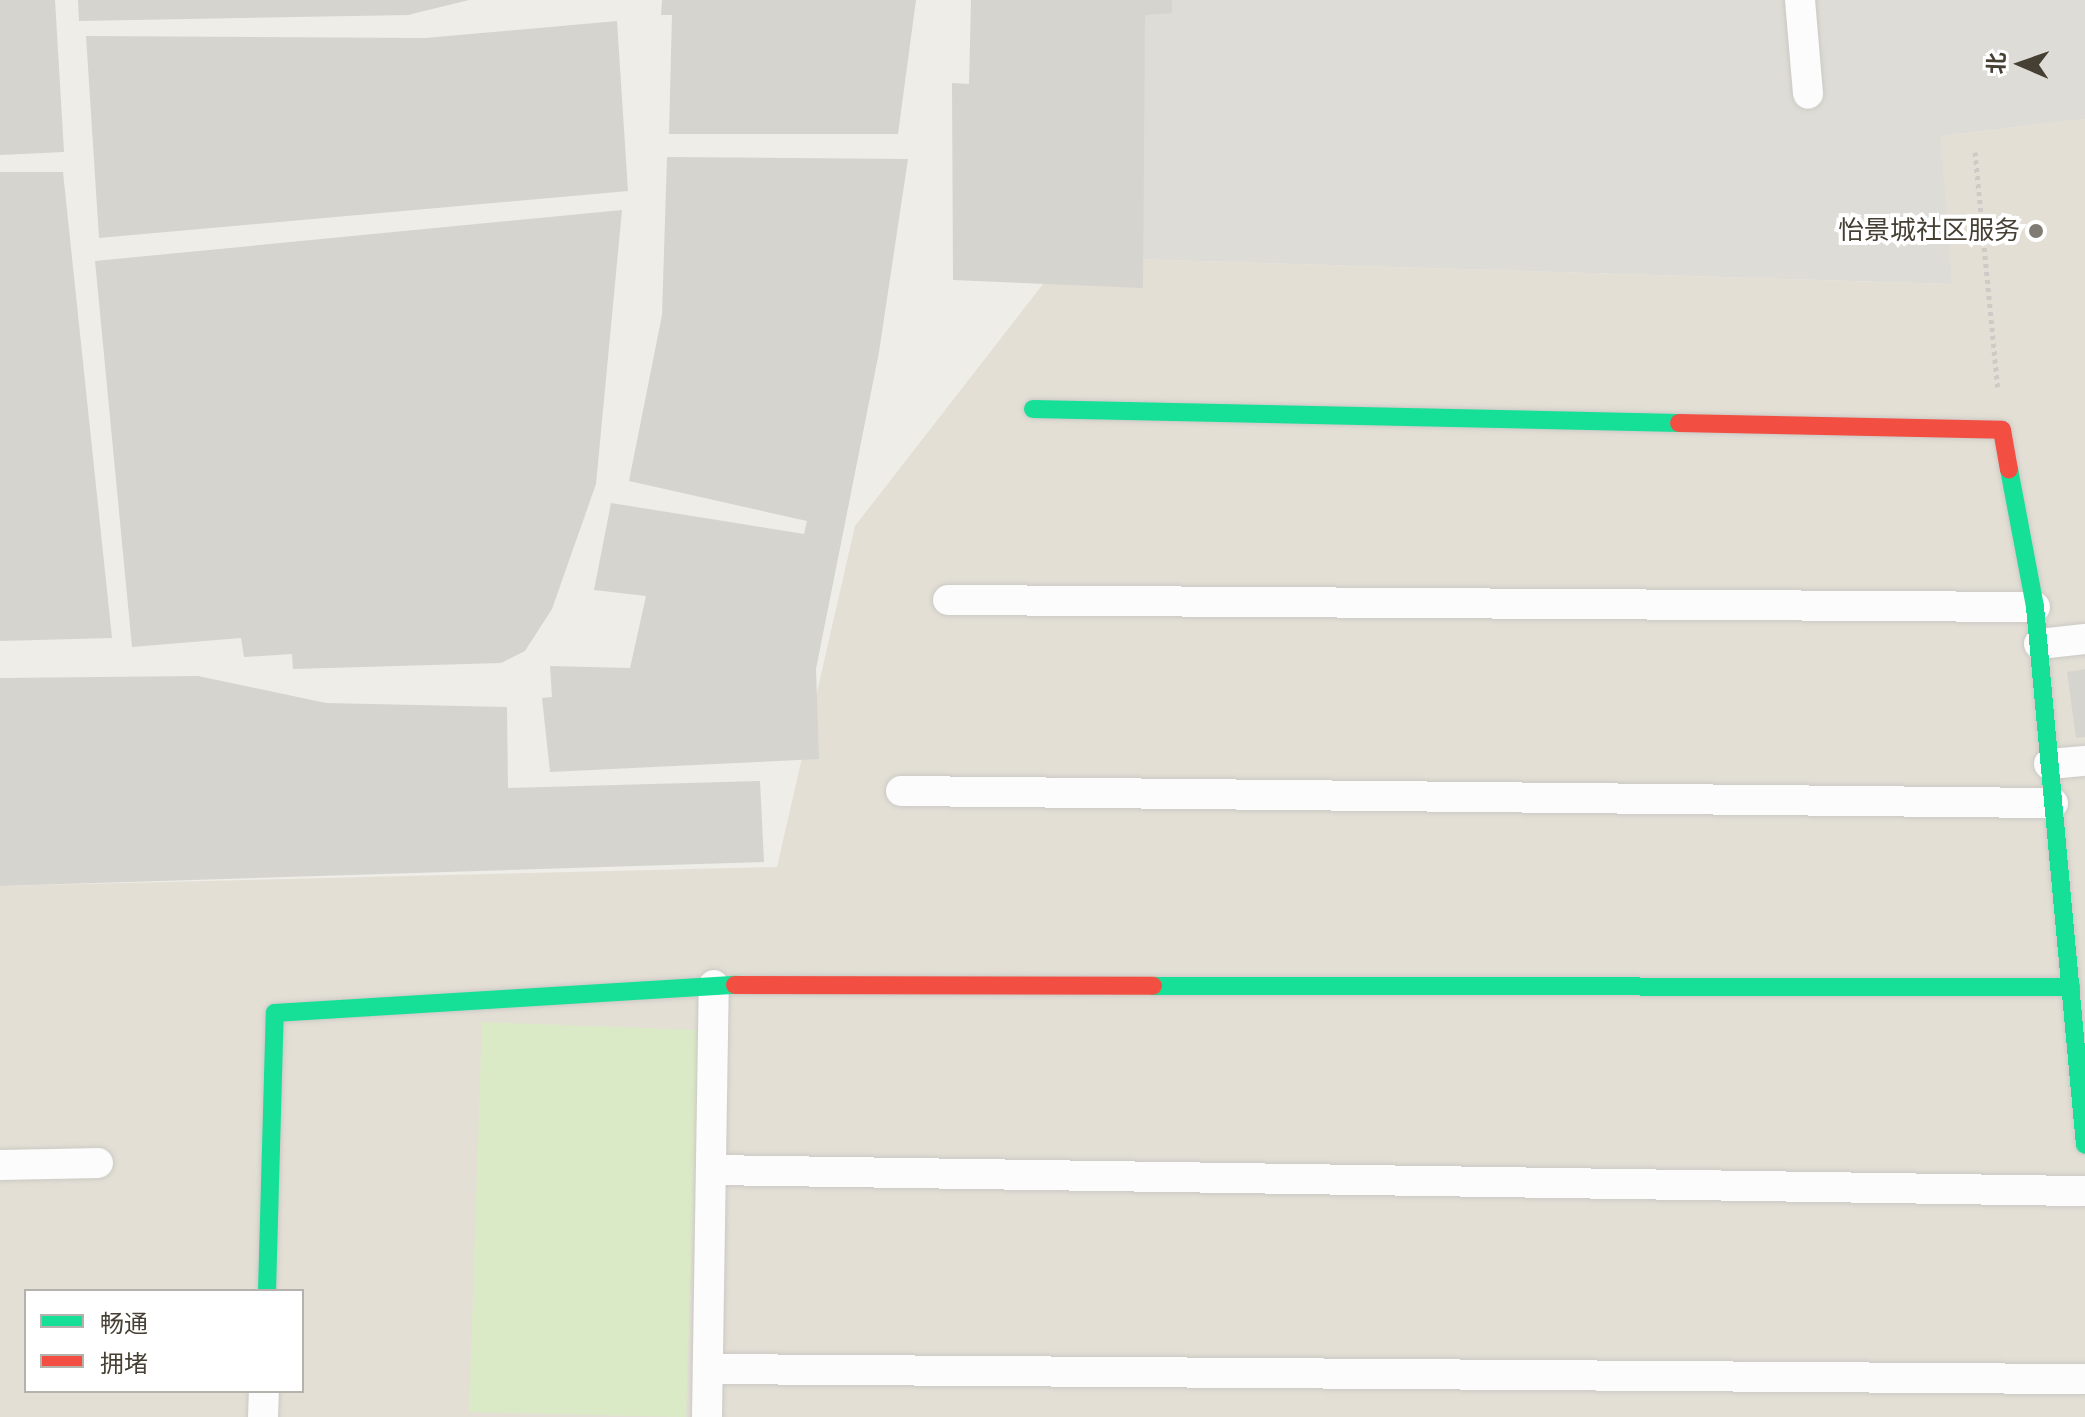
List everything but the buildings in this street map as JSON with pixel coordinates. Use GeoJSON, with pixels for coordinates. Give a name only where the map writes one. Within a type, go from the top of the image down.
{"type":"FeatureCollection","features":[{"type":"Feature","properties":{"kind":"street"},"geometry":{"type":"LineString","coordinates":[[1800,0],[1808,94]]}},
{"type":"Feature","properties":{"kind":"street"},"geometry":{"type":"LineString","coordinates":[[1033,409],[2002,430],[2035,607],[2053,803],[2073,881],[2071,987],[2085,1145]]}},
{"type":"Feature","properties":{"kind":"street"},"geometry":{"type":"LineString","coordinates":[[948,600],[2035,607]]}},
{"type":"Feature","properties":{"kind":"street"},"geometry":{"type":"LineString","coordinates":[[2039,644],[2085,639]]}},
{"type":"Feature","properties":{"kind":"street"},"geometry":{"type":"LineString","coordinates":[[2049,764],[2085,761]]}},
{"type":"Feature","properties":{"kind":"street"},"geometry":{"type":"LineString","coordinates":[[901,791],[2053,803]]}},
{"type":"Feature","properties":{"kind":"street"},"geometry":{"type":"LineString","coordinates":[[267,1289],[275,1013],[714,985],[2071,987]]}},
{"type":"Feature","properties":{"kind":"street"},"geometry":{"type":"LineString","coordinates":[[707,1417],[714,985]]}},
{"type":"Feature","properties":{"kind":"street"},"geometry":{"type":"LineString","coordinates":[[0,1165],[98,1163]]}},
{"type":"Feature","properties":{"kind":"street"},"geometry":{"type":"LineString","coordinates":[[711,1170],[2085,1191]]}},
{"type":"Feature","properties":{"kind":"street"},"geometry":{"type":"LineString","coordinates":[[708,1369],[2085,1379]]}},
{"type":"Feature","properties":{"kind":"street"},"geometry":{"type":"LineString","coordinates":[[263,1417],[264,1393]]}},
{"type":"Feature","properties":{"kind":"path"},"geometry":{"type":"LineString","coordinates":[[1975,152],[2002,430]]}},
{"type":"Feature","properties":{"kind":"shaded area"},"geometry":{"type":"Polygon","coordinates":[[[1058,0],[2085,0],[2085,119],[1941,136],[1952,284],[1064,257],[1058,0]]]}},
{"type":"Feature","properties":{"kind":"shaded area"},"geometry":{"type":"Polygon","coordinates":[[[2085,119],[2085,1417],[0,1417],[0,886],[777,867],[855,526],[1064,257],[1951,284],[1941,136],[2085,119]]]}},
{"type":"Feature","properties":{"kind":"green space"},"geometry":{"type":"Polygon","coordinates":[[[482,1022],[699,1030],[686,1417],[469,1412],[482,1022]]]}},
{"type":"Feature","properties":{"kind":"traffic: fast"},"geometry":{"type":"LineString","coordinates":[[1033,409],[1679,423]]}},
{"type":"Feature","properties":{"kind":"traffic: fast"},"geometry":{"type":"LineString","coordinates":[[2009,469],[2035,607],[2085,1145]]}},
{"type":"Feature","properties":{"kind":"traffic: fast"},"geometry":{"type":"LineString","coordinates":[[267,1289],[275,1013],[735,985]]}},
{"type":"Feature","properties":{"kind":"traffic: fast"},"geometry":{"type":"LineString","coordinates":[[1153,986],[2071,987]]}},
{"type":"Feature","properties":{"kind":"traffic: jam"},"geometry":{"type":"LineString","coordinates":[[1679,423],[2002,430],[2009,469]]}},
{"type":"Feature","properties":{"kind":"traffic: jam"},"geometry":{"type":"LineString","coordinates":[[735,985],[1153,986]]}},
{"type":"Feature","properties":{"kind":"place","name":"怡景城社区服务"},"geometry":{"type":"Point","coordinates":[2036,231]}}]}
